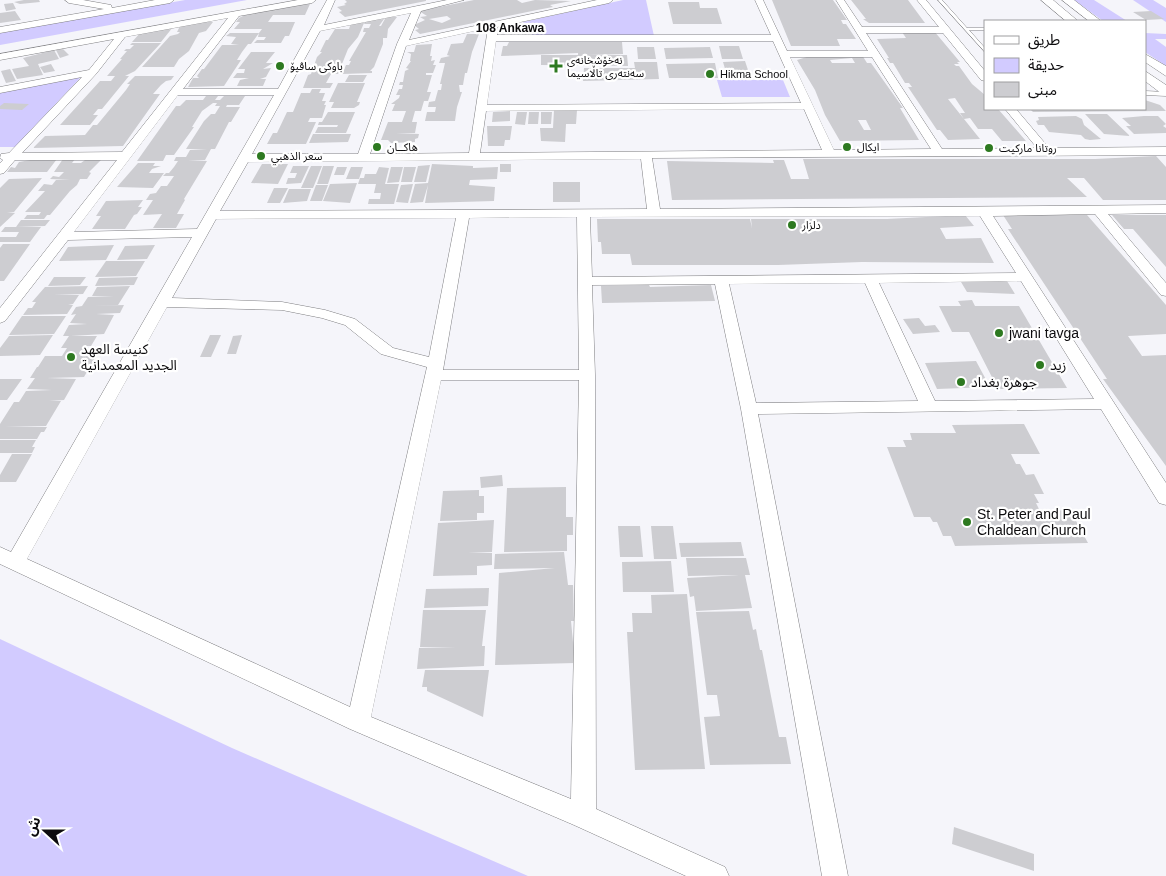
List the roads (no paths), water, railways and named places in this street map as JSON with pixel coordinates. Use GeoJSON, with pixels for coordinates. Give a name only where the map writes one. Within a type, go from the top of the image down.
{"type":"FeatureCollection","features":[{"type":"Feature","properties":{"kind":"street"},"geometry":{"type":"LineString","coordinates":[[69,0],[119,9]]}},
{"type":"Feature","properties":{"kind":"street"},"geometry":{"type":"LineString","coordinates":[[0,30],[170,0]]}},
{"type":"Feature","properties":{"kind":"street"},"geometry":{"type":"LineString","coordinates":[[0,57],[312,0]]}},
{"type":"Feature","properties":{"kind":"street"},"geometry":{"type":"LineString","coordinates":[[331,0],[282,92],[163,302],[8,558],[358,722],[583,816],[716,876]]}},
{"type":"Feature","properties":{"kind":"street"},"geometry":{"type":"LineString","coordinates":[[317,29],[460,0]]}},
{"type":"Feature","properties":{"kind":"street"},"geometry":{"type":"LineString","coordinates":[[402,44],[609,0]]}},
{"type":"Feature","properties":{"kind":"street"},"geometry":{"type":"LineString","coordinates":[[759,0],[830,154]]}},
{"type":"Feature","properties":{"kind":"street"},"geometry":{"type":"LineString","coordinates":[[840,0],[939,153]]}},
{"type":"Feature","properties":{"kind":"street"},"geometry":{"type":"LineString","coordinates":[[921,0],[984,77]]}},
{"type":"Feature","properties":{"kind":"street"},"geometry":{"type":"LineString","coordinates":[[1046,0],[1072,20]]}},
{"type":"Feature","properties":{"kind":"street"},"geometry":{"type":"LineString","coordinates":[[1067,0],[1095,20]]}},
{"type":"Feature","properties":{"kind":"street"},"geometry":{"type":"LineString","coordinates":[[363,157],[402,44],[417,9]]}},
{"type":"Feature","properties":{"kind":"street"},"geometry":{"type":"LineString","coordinates":[[0,318],[236,14]]}},
{"type":"Feature","properties":{"kind":"street"},"geometry":{"type":"LineString","coordinates":[[474,156],[494,25]]}},
{"type":"Feature","properties":{"kind":"street"},"geometry":{"type":"LineString","coordinates":[[859,30],[945,30]]}},
{"type":"Feature","properties":{"kind":"street"},"geometry":{"type":"LineString","coordinates":[[0,170],[6,157],[92,72],[122,35]]}},
{"type":"Feature","properties":{"kind":"street"},"geometry":{"type":"LineString","coordinates":[[491,38],[776,38]]}},
{"type":"Feature","properties":{"kind":"street"},"geometry":{"type":"LineString","coordinates":[[784,54],[875,54]]}},
{"type":"Feature","properties":{"kind":"street"},"geometry":{"type":"LineString","coordinates":[[1146,58],[1166,72]]}},
{"type":"Feature","properties":{"kind":"street"},"geometry":{"type":"LineString","coordinates":[[0,90],[92,72]]}},
{"type":"Feature","properties":{"kind":"street"},"geometry":{"type":"LineString","coordinates":[[1146,76],[1166,92]]}},
{"type":"Feature","properties":{"kind":"street"},"geometry":{"type":"LineString","coordinates":[[174,92],[282,92]]}},
{"type":"Feature","properties":{"kind":"street"},"geometry":{"type":"LineString","coordinates":[[481,108],[808,106]]}},
{"type":"Feature","properties":{"kind":"street"},"geometry":{"type":"LineString","coordinates":[[1011,110],[1046,152]]}},
{"type":"Feature","properties":{"kind":"street"},"geometry":{"type":"LineString","coordinates":[[244,158],[1046,152],[1164,153]]}},
{"type":"Feature","properties":{"kind":"street"},"geometry":{"type":"LineString","coordinates":[[646,155],[654,214]]}},
{"type":"Feature","properties":{"kind":"street"},"geometry":{"type":"LineString","coordinates":[[6,157],[124,156]]}},
{"type":"Feature","properties":{"kind":"street"},"geometry":{"type":"LineString","coordinates":[[212,215],[984,212],[1166,209]]}},
{"type":"Feature","properties":{"kind":"street"},"geometry":{"type":"LineString","coordinates":[[1098,210],[1166,292]]}},
{"type":"Feature","properties":{"kind":"street"},"geometry":{"type":"LineString","coordinates":[[984,212],[1166,498]]}},
{"type":"Feature","properties":{"kind":"street"},"geometry":{"type":"LineString","coordinates":[[358,722],[435,370],[463,214]]}},
{"type":"Feature","properties":{"kind":"street"},"geometry":{"type":"LineString","coordinates":[[582,214],[587,375],[583,816]]}},
{"type":"Feature","properties":{"kind":"street"},"geometry":{"type":"LineString","coordinates":[[62,236],[202,233]]}},
{"type":"Feature","properties":{"kind":"street"},"geometry":{"type":"LineString","coordinates":[[584,281],[1026,277]]}},
{"type":"Feature","properties":{"kind":"street"},"geometry":{"type":"LineString","coordinates":[[870,278],[928,407]]}},
{"type":"Feature","properties":{"kind":"street"},"geometry":{"type":"LineString","coordinates":[[721,280],[750,409],[835,876]]}},
{"type":"Feature","properties":{"kind":"street"},"geometry":{"type":"LineString","coordinates":[[163,302],[282,306],[325,314],[350,322],[387,352],[435,370],[587,375]]}},
{"type":"Feature","properties":{"kind":"street"},"geometry":{"type":"LineString","coordinates":[[750,409],[1106,404]]}},
{"type":"Feature","properties":{"kind":"lane"},"geometry":{"type":"LineString","coordinates":[[940,0],[984,50]]}},
{"type":"Feature","properties":{"kind":"lane"},"geometry":{"type":"LineString","coordinates":[[966,29],[984,29]]}},
{"type":"Feature","properties":{"kind":"lane"},"geometry":{"type":"LineString","coordinates":[[1146,93],[1166,92]]}},
{"type":"Feature","properties":{"kind":"place","name":"باوکی ساڤیۆ"},"geometry":{"type":"Point","coordinates":[280,66]}},
{"type":"Feature","properties":{"kind":"place","name":"نەخۆشخانەی سەنتەری تاڵاسیما"},"geometry":{"type":"Point","coordinates":[556,66]}},
{"type":"Feature","properties":{"kind":"place","name":"Hikma School"},"geometry":{"type":"Point","coordinates":[710,74]}},
{"type":"Feature","properties":{"kind":"place","name":"هاكــان"},"geometry":{"type":"Point","coordinates":[377,147]}},
{"type":"Feature","properties":{"kind":"place","name":"ايكال"},"geometry":{"type":"Point","coordinates":[847,147]}},
{"type":"Feature","properties":{"kind":"place","name":"روتانا ماركيت"},"geometry":{"type":"Point","coordinates":[989,148]}},
{"type":"Feature","properties":{"kind":"place","name":"سعر الذهبي"},"geometry":{"type":"Point","coordinates":[261,156]}},
{"type":"Feature","properties":{"kind":"place","name":"دلزار"},"geometry":{"type":"Point","coordinates":[792,225]}},
{"type":"Feature","properties":{"kind":"place","name":"jwani tavga"},"geometry":{"type":"Point","coordinates":[999,333]}},
{"type":"Feature","properties":{"kind":"place","name":"كنيسة العهد الجديد المعمدانية"},"geometry":{"type":"Point","coordinates":[71,357]}},
{"type":"Feature","properties":{"kind":"place","name":"زيد"},"geometry":{"type":"Point","coordinates":[1040,365]}},
{"type":"Feature","properties":{"kind":"place","name":"جوهرة بغداد"},"geometry":{"type":"Point","coordinates":[961,382]}},
{"type":"Feature","properties":{"kind":"place","name":"St. Peter and Paul Chaldean Church"},"geometry":{"type":"Point","coordinates":[967,522]}},
{"type":"Feature","properties":{"kind":"district","name":"108 Ankawa"},"geometry":{"type":"Point","coordinates":[510,28]}}]}
